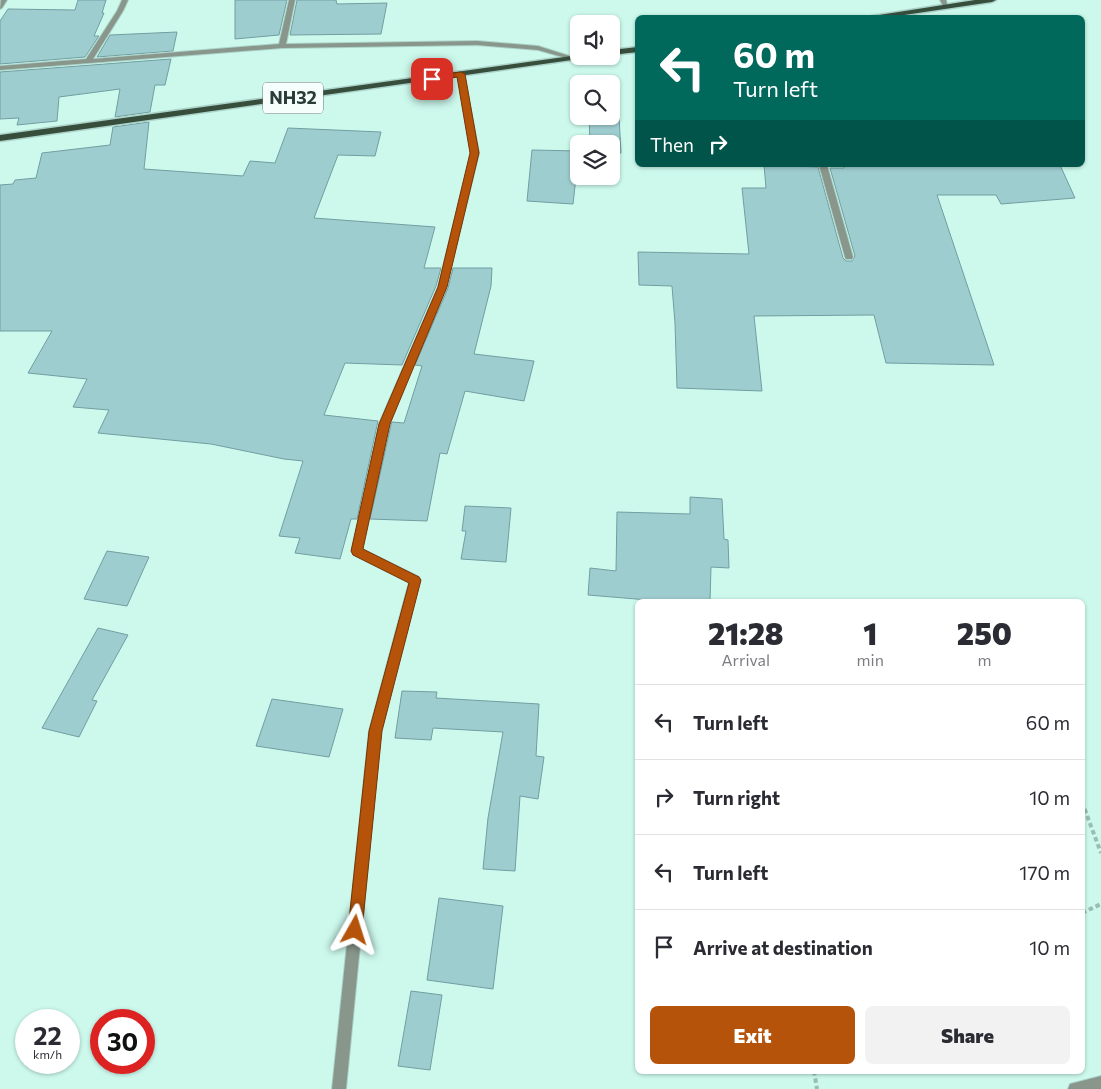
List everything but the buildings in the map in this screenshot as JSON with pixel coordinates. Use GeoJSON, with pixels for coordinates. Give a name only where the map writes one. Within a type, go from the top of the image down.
{"type":"FeatureCollection","features":[{"type":"Feature","properties":{"kind":"main road"},"geometry":{"type":"LineString","coordinates":[[880,15],[944,3],[992,0]]}},
{"type":"Feature","properties":{"kind":"main road"},"geometry":{"type":"LineString","coordinates":[[620,51],[635,49]]}},
{"type":"Feature","properties":{"kind":"main road","name":"NH32"},"geometry":{"type":"LineString","coordinates":[[0,138],[570,58]]}},
{"type":"Feature","properties":{"kind":"street"},"geometry":{"type":"LineString","coordinates":[[0,6],[4,0]]}},
{"type":"Feature","properties":{"kind":"street"},"geometry":{"type":"LineString","coordinates":[[88,61],[125,0]]}},
{"type":"Feature","properties":{"kind":"street"},"geometry":{"type":"LineString","coordinates":[[282,46],[292,0]]}},
{"type":"Feature","properties":{"kind":"street"},"geometry":{"type":"LineString","coordinates":[[0,68],[282,46],[477,43],[538,48],[570,57]]}},
{"type":"Feature","properties":{"kind":"street"},"geometry":{"type":"LineString","coordinates":[[339,1089],[375,731],[415,580],[357,551],[384,424],[442,287],[474,153],[461,74]]}},
{"type":"Feature","properties":{"kind":"street"},"geometry":{"type":"LineString","coordinates":[[824,167],[849,258]]}},
{"type":"Feature","properties":{"kind":"street"},"geometry":{"type":"LineString","coordinates":[[1075,1089],[1101,1084]]}},
{"type":"Feature","properties":{"kind":"path"},"geometry":{"type":"LineString","coordinates":[[1085,810],[1101,852]]}},
{"type":"Feature","properties":{"kind":"path"},"geometry":{"type":"LineString","coordinates":[[1085,912],[1101,904]]}},
{"type":"Feature","properties":{"kind":"path"},"geometry":{"type":"LineString","coordinates":[[814,1074],[817,1089]]}},
{"type":"Feature","properties":{"kind":"route"},"geometry":{"type":"LineString","coordinates":[[355,930],[375,731],[415,580],[357,551],[384,424],[442,287],[474,153],[461,74],[432,79]]}}]}
